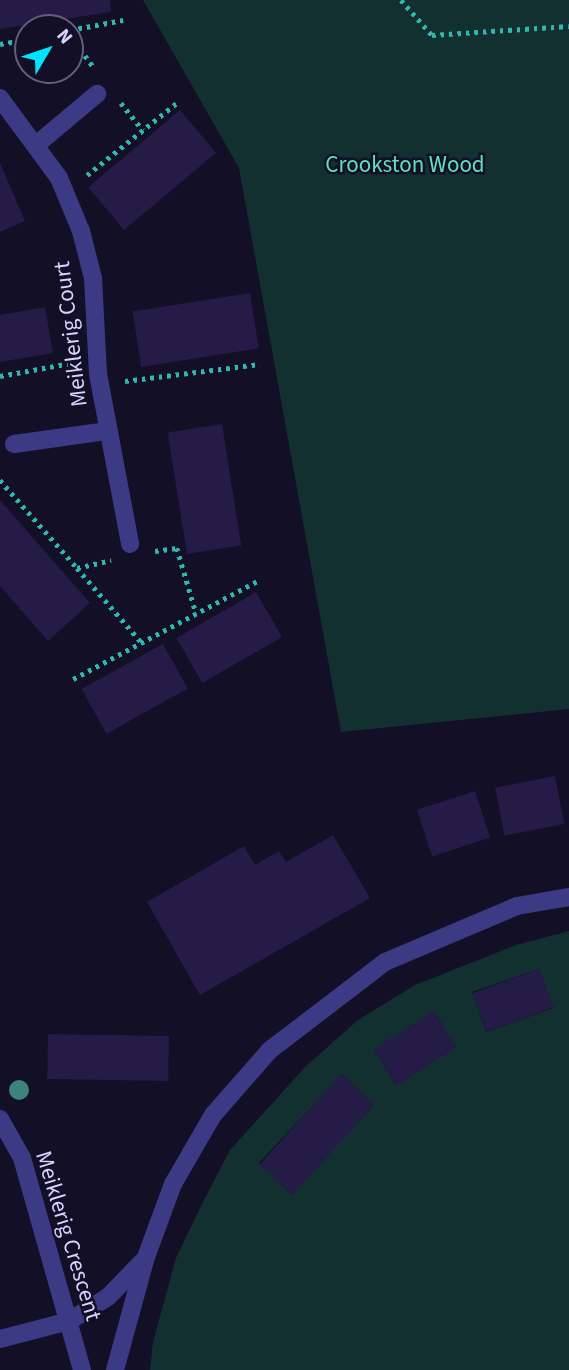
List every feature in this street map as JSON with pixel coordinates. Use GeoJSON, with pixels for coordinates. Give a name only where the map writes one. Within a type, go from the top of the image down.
{"type":"FeatureCollection","features":[{"type":"Feature","properties":{"kind":"street"},"geometry":{"type":"LineString","coordinates":[[36,145],[97,94]]}},
{"type":"Feature","properties":{"kind":"street","name":"Meiklerig Court"},"geometry":{"type":"LineString","coordinates":[[0,98],[36,145],[65,193],[93,278],[99,384],[130,544]]}},
{"type":"Feature","properties":{"kind":"street"},"geometry":{"type":"LineString","coordinates":[[14,444],[108,432]]}},
{"type":"Feature","properties":{"kind":"street"},"geometry":{"type":"LineString","coordinates":[[116,1370],[145,1260],[173,1184],[213,1115],[270,1049],[384,962],[517,906],[569,897]]}},
{"type":"Feature","properties":{"kind":"street","name":"Meiklerig Crescent"},"geometry":{"type":"LineString","coordinates":[[0,1119],[22,1158],[82,1370]]}},
{"type":"Feature","properties":{"kind":"street"},"geometry":{"type":"LineString","coordinates":[[0,1339],[69,1321],[108,1297],[145,1260]]}},
{"type":"Feature","properties":{"kind":"path"},"geometry":{"type":"LineString","coordinates":[[401,0],[432,35],[569,26]]}},
{"type":"Feature","properties":{"kind":"path"},"geometry":{"type":"LineString","coordinates":[[84,27],[123,20]]}},
{"type":"Feature","properties":{"kind":"path"},"geometry":{"type":"LineString","coordinates":[[65,193],[179,101]]}},
{"type":"Feature","properties":{"kind":"path"},"geometry":{"type":"LineString","coordinates":[[0,376],[96,359]]}},
{"type":"Feature","properties":{"kind":"path"},"geometry":{"type":"LineString","coordinates":[[99,384],[260,364]]}},
{"type":"Feature","properties":{"kind":"path"},"geometry":{"type":"LineString","coordinates":[[77,568],[141,642]]}},
{"type":"Feature","properties":{"kind":"path"},"geometry":{"type":"LineString","coordinates":[[73,679],[259,580]]}},
{"type":"Feature","properties":{"kind":"green space","name":"Crookston Wood"},"geometry":{"type":"Polygon","coordinates":[[[143,0],[569,0],[569,709],[341,732],[239,168],[143,0]]]}},
{"type":"Feature","properties":{"kind":"green space"},"geometry":{"type":"Polygon","coordinates":[[[569,931],[569,1370],[150,1370],[153,1342],[176,1258],[230,1150],[305,1067],[358,1020],[415,985],[516,945],[569,931]],[[539,969],[472,992],[486,1032],[553,1008],[539,969]],[[434,1012],[374,1050],[396,1085],[456,1047],[434,1012]],[[342,1074],[259,1163],[291,1194],[374,1105],[342,1074]]]}},
{"type":"Feature","properties":{"kind":"building"},"geometry":{"type":"Polygon","coordinates":[[[0,0],[110,0],[111,12],[84,16],[84,14],[14,14],[14,27],[0,29],[0,0]]]}},
{"type":"Feature","properties":{"kind":"building"},"geometry":{"type":"Polygon","coordinates":[[[180,110],[216,153],[124,230],[88,187],[180,110]]]}},
{"type":"Feature","properties":{"kind":"building"},"geometry":{"type":"Polygon","coordinates":[[[0,163],[25,221],[0,232],[0,163]]]}},
{"type":"Feature","properties":{"kind":"building"},"geometry":{"type":"Polygon","coordinates":[[[250,293],[259,348],[141,367],[132,312],[250,293]]]}},
{"type":"Feature","properties":{"kind":"building"},"geometry":{"type":"Polygon","coordinates":[[[45,307],[53,353],[0,362],[0,315],[45,307]]]}},
{"type":"Feature","properties":{"kind":"building"},"geometry":{"type":"Polygon","coordinates":[[[222,424],[241,545],[187,554],[168,433],[222,424]]]}},
{"type":"Feature","properties":{"kind":"building"},"geometry":{"type":"Polygon","coordinates":[[[0,500],[90,603],[48,641],[0,586],[0,500]]]}},
{"type":"Feature","properties":{"kind":"building"},"geometry":{"type":"Polygon","coordinates":[[[256,592],[282,637],[202,683],[176,638],[256,592]]]}},
{"type":"Feature","properties":{"kind":"building"},"geometry":{"type":"Polygon","coordinates":[[[163,644],[188,689],[106,734],[82,689],[163,644]]]}},
{"type":"Feature","properties":{"kind":"building"},"geometry":{"type":"Polygon","coordinates":[[[555,776],[564,824],[504,836],[495,788],[555,776]]]}},
{"type":"Feature","properties":{"kind":"building"},"geometry":{"type":"Polygon","coordinates":[[[475,791],[490,838],[432,856],[417,810],[475,791]]]}},
{"type":"Feature","properties":{"kind":"building"},"geometry":{"type":"Polygon","coordinates":[[[333,835],[370,898],[200,995],[147,902],[244,846],[255,865],[279,851],[286,862],[333,835]]]}},
{"type":"Feature","properties":{"kind":"building"},"geometry":{"type":"Polygon","coordinates":[[[539,969],[553,1008],[486,1032],[472,993],[539,969]]]}},
{"type":"Feature","properties":{"kind":"building"},"geometry":{"type":"Polygon","coordinates":[[[433,1011],[456,1047],[397,1086],[373,1050],[433,1011]]]}},
{"type":"Feature","properties":{"kind":"building"},"geometry":{"type":"Polygon","coordinates":[[[48,1034],[169,1036],[168,1081],[47,1079],[48,1034]]]}},
{"type":"Feature","properties":{"kind":"building"},"geometry":{"type":"Polygon","coordinates":[[[341,1074],[374,1104],[293,1195],[259,1165],[341,1074]]]}}]}
